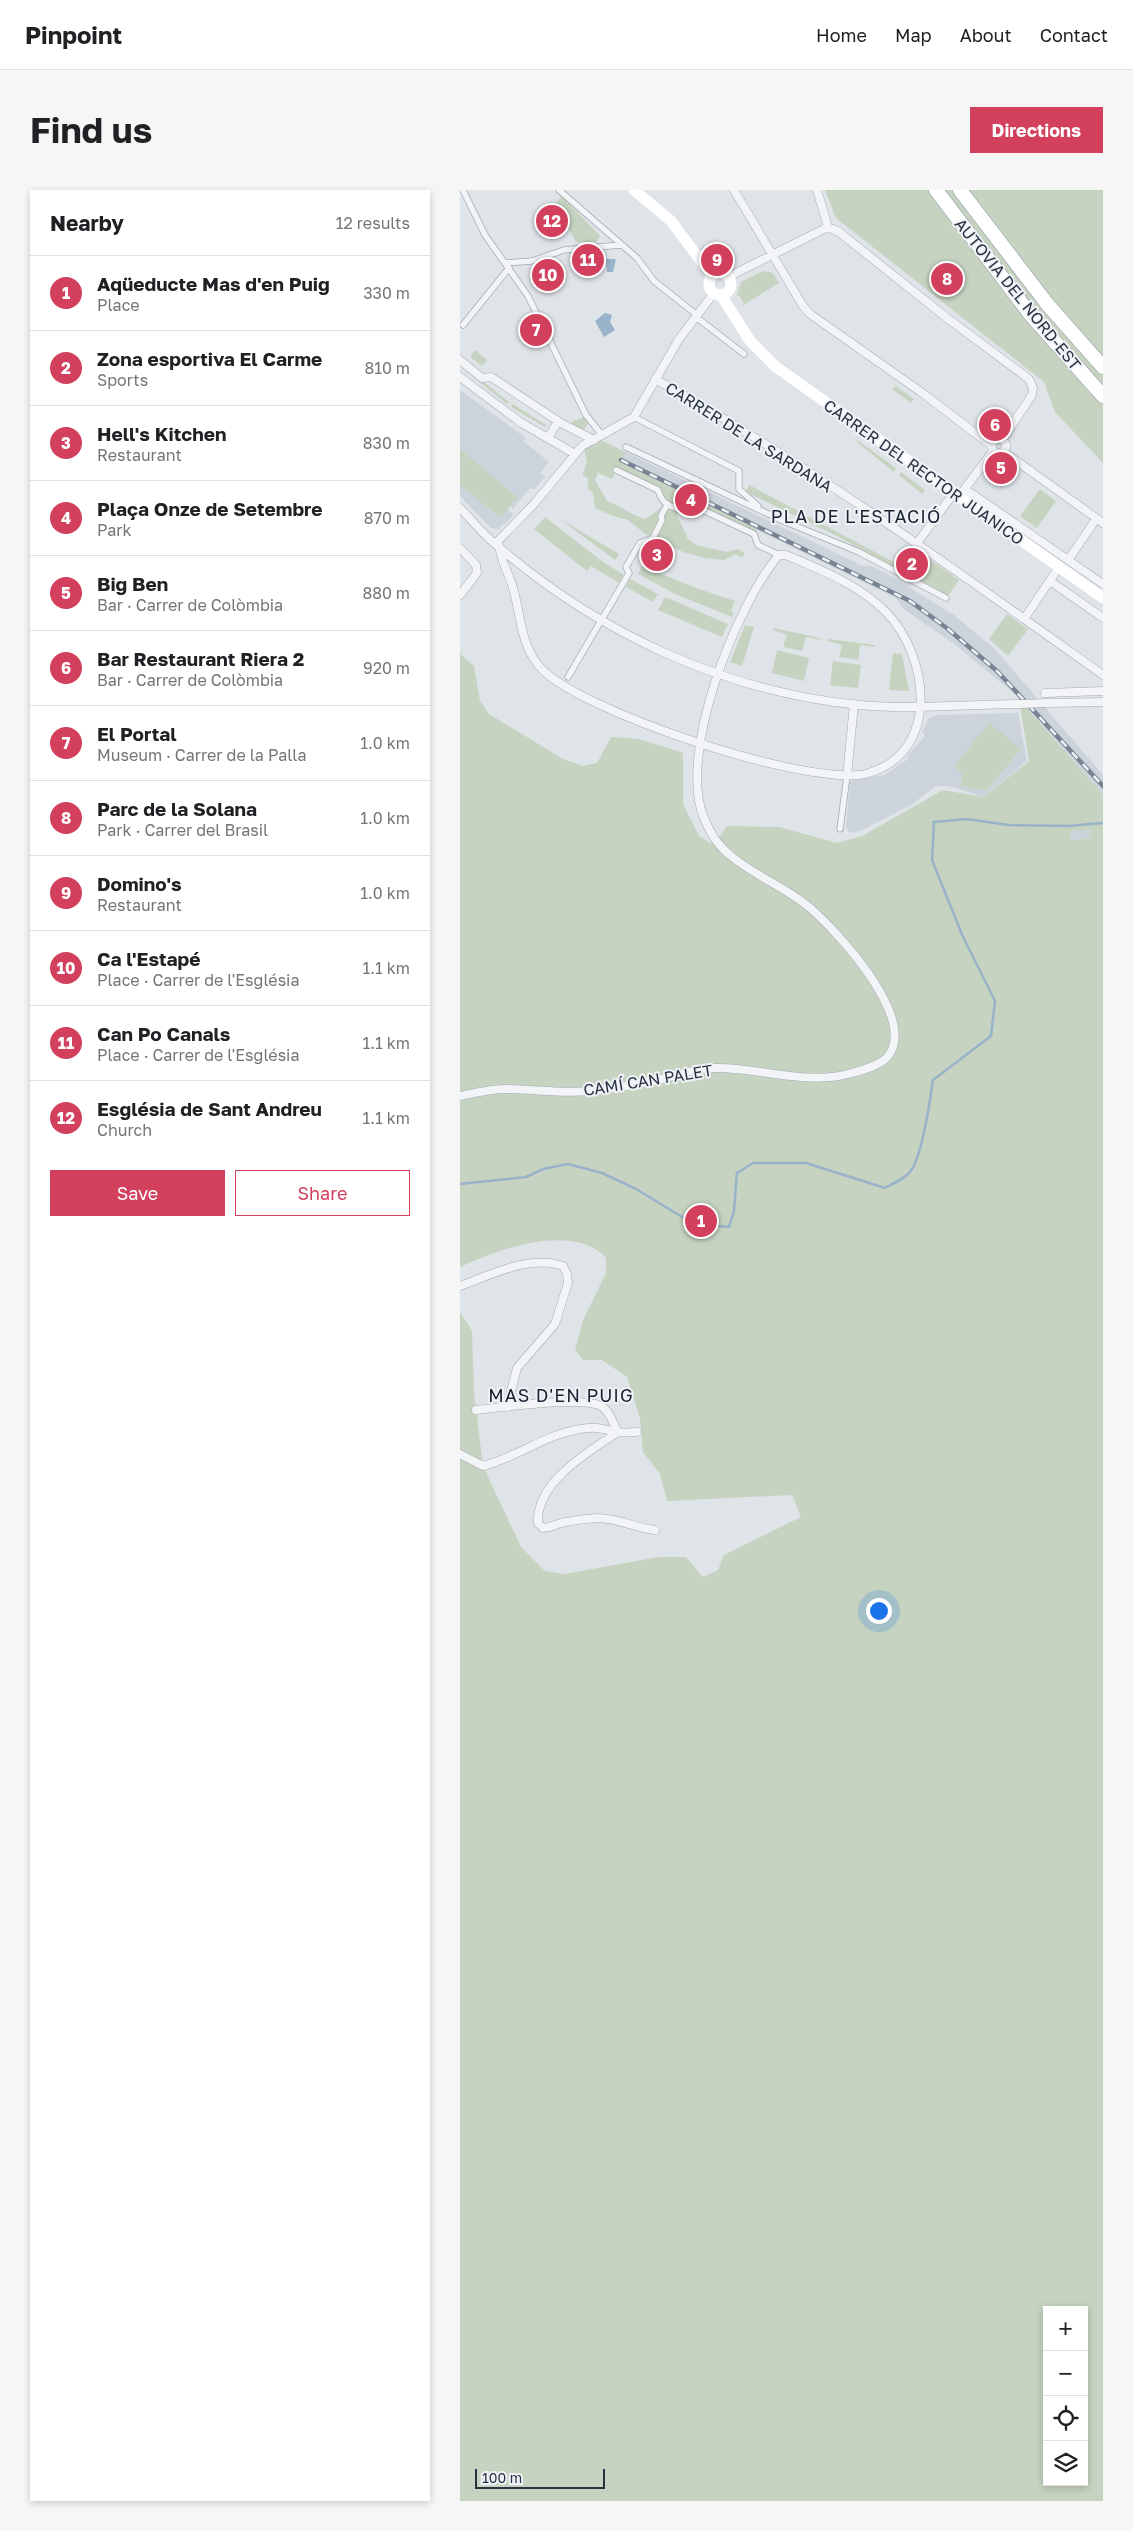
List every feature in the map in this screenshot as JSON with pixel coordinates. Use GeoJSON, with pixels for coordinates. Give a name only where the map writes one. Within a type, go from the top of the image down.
{"type":"FeatureCollection","features":[{"type":"Feature","properties":{"kind":"highway","name":"AUTOVIA DEL NORD-EST"},"geometry":{"type":"LineString","coordinates":[[936,190],[1030,314],[1103,396]]}},
{"type":"Feature","properties":{"kind":"highway","name":"AUTOVIA DEL NORD-EST"},"geometry":{"type":"LineString","coordinates":[[960,190],[1048,305],[1103,366]]}},
{"type":"Feature","properties":{"kind":"main road"},"geometry":{"type":"LineString","coordinates":[[634,190],[677,228],[712,276]]}},
{"type":"Feature","properties":{"kind":"main road"},"geometry":{"type":"LineString","coordinates":[[722,273],[728,278],[730,283],[729,290],[717,294],[709,284],[712,276],[722,273]]}},
{"type":"Feature","properties":{"kind":"main road","name":"CARRER DEL RECTOR JUANICO"},"geometry":{"type":"LineString","coordinates":[[717,294],[750,341],[776,367],[959,493],[1103,598]]}},
{"type":"Feature","properties":{"kind":"street"},"geometry":{"type":"LineString","coordinates":[[559,190],[637,258],[654,281],[744,354]]}},
{"type":"Feature","properties":{"kind":"street"},"geometry":{"type":"LineString","coordinates":[[734,190],[803,306],[810,314],[944,408],[998,454],[1004,452]]}},
{"type":"Feature","properties":{"kind":"street"},"geometry":{"type":"LineString","coordinates":[[817,190],[828,227],[839,232],[947,318],[1028,379],[1033,388],[1028,403],[1002,440]]}},
{"type":"Feature","properties":{"kind":"street"},"geometry":{"type":"LineString","coordinates":[[462,192],[485,235],[528,296],[586,415],[602,435]]}},
{"type":"Feature","properties":{"kind":"street"},"geometry":{"type":"LineString","coordinates":[[728,278],[828,227]]}},
{"type":"Feature","properties":{"kind":"street"},"geometry":{"type":"LineString","coordinates":[[463,325],[507,265],[532,260],[564,250],[621,245]]}},
{"type":"Feature","properties":{"kind":"street"},"geometry":{"type":"LineString","coordinates":[[497,545],[582,446],[634,417],[679,339],[717,294]]}},
{"type":"Feature","properties":{"kind":"street"},"geometry":{"type":"LineString","coordinates":[[460,360],[482,378],[491,377],[558,421],[594,440]]}},
{"type":"Feature","properties":{"kind":"street"},"geometry":{"type":"LineString","coordinates":[[460,377],[504,412],[575,454]]}},
{"type":"Feature","properties":{"kind":"street","name":"CARRER DE LA SARDANA"},"geometry":{"type":"LineString","coordinates":[[655,379],[746,431],[776,453],[918,542],[1103,675]]}},
{"type":"Feature","properties":{"kind":"street"},"geometry":{"type":"LineString","coordinates":[[634,417],[739,471],[739,489],[750,501],[781,520]]}},
{"type":"Feature","properties":{"kind":"street"},"geometry":{"type":"LineString","coordinates":[[548,438],[558,421]]}},
{"type":"Feature","properties":{"kind":"street"},"geometry":{"type":"LineString","coordinates":[[918,542],[959,493],[992,449],[995,440],[1002,440]]}},
{"type":"Feature","properties":{"kind":"street"},"geometry":{"type":"LineString","coordinates":[[1002,440],[1006,445],[1004,452]]}},
{"type":"Feature","properties":{"kind":"street"},"geometry":{"type":"LineString","coordinates":[[626,447],[781,520],[858,552],[896,570],[946,598]]}},
{"type":"Feature","properties":{"kind":"street"},"geometry":{"type":"LineString","coordinates":[[1004,452],[1100,521],[1069,559]]}},
{"type":"Feature","properties":{"kind":"street"},"geometry":{"type":"LineString","coordinates":[[497,545],[511,581],[527,647],[539,667],[559,681],[595,701],[663,730],[702,744],[769,763],[847,776],[863,775],[880,769],[901,755],[916,732],[921,708],[916,664],[904,637],[887,613],[863,592],[786,555],[779,555],[758,546],[754,534],[694,506],[680,510],[667,505],[662,502],[658,490],[616,470]]}},
{"type":"Feature","properties":{"kind":"street","name":"CARRER DEL RECTOR JUANICO"},"geometry":{"type":"LineString","coordinates":[[959,493],[1069,559],[1103,584]]}},
{"type":"Feature","properties":{"kind":"street"},"geometry":{"type":"LineString","coordinates":[[568,678],[628,573],[626,567],[640,543],[652,538],[662,520],[661,516],[667,505]]}},
{"type":"Feature","properties":{"kind":"street"},"geometry":{"type":"LineString","coordinates":[[460,508],[521,566],[601,622],[669,656],[718,675],[778,692],[854,704],[921,708],[1103,702]]}},
{"type":"Feature","properties":{"kind":"street"},"geometry":{"type":"LineString","coordinates":[[460,548],[476,565],[477,573],[460,595]]}},
{"type":"Feature","properties":{"kind":"street"},"geometry":{"type":"LineString","coordinates":[[702,744],[718,675],[738,623],[751,596],[779,555]]}},
{"type":"Feature","properties":{"kind":"street"},"geometry":{"type":"LineString","coordinates":[[511,581],[513,568],[521,566]]}},
{"type":"Feature","properties":{"kind":"street"},"geometry":{"type":"LineString","coordinates":[[1024,619],[1059,567]]}},
{"type":"Feature","properties":{"kind":"street"},"geometry":{"type":"LineString","coordinates":[[1050,581],[1103,618]]}},
{"type":"Feature","properties":{"kind":"street"},"geometry":{"type":"LineString","coordinates":[[1045,693],[1103,690]]}},
{"type":"Feature","properties":{"kind":"street"},"geometry":{"type":"LineString","coordinates":[[840,829],[854,704]]}},
{"type":"Feature","properties":{"kind":"street","name":"CAMÍ CAN PALET"},"geometry":{"type":"LineString","coordinates":[[460,1096],[506,1089],[589,1091],[639,1084],[698,1068],[736,1068],[801,1078],[842,1076],[868,1067],[889,1055],[894,1037],[892,1020],[879,990],[864,968],[827,924],[810,908],[730,855],[710,832],[702,815],[698,794],[702,744]]}},
{"type":"Feature","properties":{"kind":"street"},"geometry":{"type":"LineString","coordinates":[[460,1286],[513,1268],[543,1261],[562,1266],[567,1274],[567,1288],[555,1324],[517,1368],[507,1406]]}},
{"type":"Feature","properties":{"kind":"street"},"geometry":{"type":"LineString","coordinates":[[476,1410],[507,1406],[594,1403],[603,1407],[618,1432]]}},
{"type":"Feature","properties":{"kind":"street"},"geometry":{"type":"LineString","coordinates":[[460,1454],[483,1466],[495,1463],[536,1442],[574,1430],[590,1427],[618,1432],[637,1432]]}},
{"type":"Feature","properties":{"kind":"street"},"geometry":{"type":"LineString","coordinates":[[618,1432],[572,1466],[547,1488],[538,1512],[538,1523],[543,1528],[552,1528],[559,1524],[597,1518],[616,1520],[655,1530]]}},
{"type":"Feature","properties":{"kind":"shaded area"},"geometry":{"type":"Polygon","coordinates":[[[460,390],[526,438],[523,441],[549,462],[540,473],[545,477],[534,490],[530,488],[513,509],[510,506],[508,509],[514,515],[498,529],[491,528],[460,496],[460,390]]]}},
{"type":"Feature","properties":{"kind":"shaded area"},"geometry":{"type":"Polygon","coordinates":[[[626,452],[863,566],[871,566],[884,572],[954,615],[995,649],[1103,775],[1103,795],[1016,695],[953,643],[902,608],[896,598],[621,463],[626,452]]]}},
{"type":"Feature","properties":{"kind":"shaded area"},"geometry":{"type":"Polygon","coordinates":[[[1018,713],[1027,761],[984,797],[949,786],[936,786],[911,805],[868,827],[854,833],[849,832],[846,827],[850,781],[884,775],[908,759],[907,756],[925,736],[922,732],[929,718],[938,715],[1018,713]]]}},
{"type":"Feature","properties":{"kind":"shaded area"},"geometry":{"type":"Polygon","coordinates":[[[1090,829],[1091,838],[1071,840],[1071,831],[1090,829]]]}},
{"type":"Feature","properties":{"kind":"green space"},"geometry":{"type":"Polygon","coordinates":[[[825,190],[1103,190],[1103,463],[1055,412],[1044,382],[836,218],[825,190]]]}},
{"type":"Feature","properties":{"kind":"green space"},"geometry":{"type":"Polygon","coordinates":[[[562,196],[600,236],[596,242],[576,242],[568,228],[570,222],[565,220],[562,215],[560,216],[554,205],[562,196]]]}},
{"type":"Feature","properties":{"kind":"green space"},"geometry":{"type":"Polygon","coordinates":[[[763,271],[773,273],[779,283],[742,306],[744,303],[739,295],[736,297],[741,282],[763,271]]]}},
{"type":"Feature","properties":{"kind":"green space"},"geometry":{"type":"Polygon","coordinates":[[[475,350],[487,360],[482,366],[470,357],[475,350]]]}},
{"type":"Feature","properties":{"kind":"green space"},"geometry":{"type":"Polygon","coordinates":[[[462,365],[509,402],[507,404],[461,367],[462,365]]]}},
{"type":"Feature","properties":{"kind":"green space"},"geometry":{"type":"Polygon","coordinates":[[[896,386],[914,399],[911,403],[892,389],[896,386]]]}},
{"type":"Feature","properties":{"kind":"green space"},"geometry":{"type":"Polygon","coordinates":[[[513,404],[546,425],[545,427],[511,407],[513,404]]]}},
{"type":"Feature","properties":{"kind":"green space"},"geometry":{"type":"Polygon","coordinates":[[[584,417],[588,423],[583,431],[571,425],[574,419],[575,421],[584,417]]]}},
{"type":"Feature","properties":{"kind":"green space"},"geometry":{"type":"Polygon","coordinates":[[[600,440],[626,452],[621,463],[757,529],[752,537],[693,509],[678,512],[677,515],[688,539],[696,545],[727,552],[738,549],[745,553],[742,558],[735,554],[724,560],[705,558],[683,552],[644,533],[628,520],[595,508],[593,493],[588,489],[588,478],[582,475],[587,462],[584,449],[600,440]],[[615,472],[612,479],[598,473],[595,480],[607,501],[645,519],[660,509],[662,505],[655,490],[615,472]]]}},
{"type":"Feature","properties":{"kind":"green space"},"geometry":{"type":"Polygon","coordinates":[[[857,440],[896,468],[894,472],[857,442],[857,440]]]}},
{"type":"Feature","properties":{"kind":"green space"},"geometry":{"type":"Polygon","coordinates":[[[460,449],[517,497],[501,518],[460,485],[460,449]]]}},
{"type":"Feature","properties":{"kind":"green space"},"geometry":{"type":"Polygon","coordinates":[[[901,472],[925,490],[922,494],[899,475],[901,472]]]}},
{"type":"Feature","properties":{"kind":"green space"},"geometry":{"type":"Polygon","coordinates":[[[749,485],[899,565],[896,569],[835,535],[746,492],[749,485]]]}},
{"type":"Feature","properties":{"kind":"green space"},"geometry":{"type":"Polygon","coordinates":[[[1040,489],[1056,501],[1037,528],[1020,516],[1040,489]]]}},
{"type":"Feature","properties":{"kind":"green space"},"geometry":{"type":"Polygon","coordinates":[[[545,517],[603,562],[623,574],[619,583],[591,566],[587,571],[534,529],[545,517]]]}},
{"type":"Feature","properties":{"kind":"green space"},"geometry":{"type":"Polygon","coordinates":[[[560,519],[619,554],[615,560],[560,519]]]}},
{"type":"Feature","properties":{"kind":"green space"},"geometry":{"type":"Polygon","coordinates":[[[912,547],[959,580],[947,597],[897,569],[912,547]]]}},
{"type":"Feature","properties":{"kind":"green space"},"geometry":{"type":"Polygon","coordinates":[[[642,566],[696,588],[735,601],[731,611],[734,613],[732,617],[675,594],[638,574],[642,566]]]}},
{"type":"Feature","properties":{"kind":"green space"},"geometry":{"type":"Polygon","coordinates":[[[630,579],[658,594],[653,602],[626,587],[630,579]]]}},
{"type":"Feature","properties":{"kind":"green space"},"geometry":{"type":"Polygon","coordinates":[[[665,597],[728,624],[722,637],[658,610],[665,597]]]}},
{"type":"Feature","properties":{"kind":"green space"},"geometry":{"type":"Polygon","coordinates":[[[1007,614],[1028,629],[1008,656],[989,639],[1007,614]]]}},
{"type":"Feature","properties":{"kind":"green space"},"geometry":{"type":"Polygon","coordinates":[[[745,625],[754,627],[742,666],[730,662],[745,625]]]}},
{"type":"Feature","properties":{"kind":"green space"},"geometry":{"type":"Polygon","coordinates":[[[774,628],[820,638],[821,640],[806,637],[802,651],[783,647],[787,635],[773,630],[774,628]]]}},
{"type":"Feature","properties":{"kind":"green space"},"geometry":{"type":"Polygon","coordinates":[[[828,639],[875,645],[875,647],[860,645],[858,660],[839,657],[842,645],[827,641],[828,639]]]}},
{"type":"Feature","properties":{"kind":"green space"},"geometry":{"type":"Polygon","coordinates":[[[777,650],[809,658],[804,681],[772,673],[777,650]]]}},
{"type":"Feature","properties":{"kind":"green space"},"geometry":{"type":"Polygon","coordinates":[[[893,653],[902,654],[909,691],[889,690],[893,653]]]}},
{"type":"Feature","properties":{"kind":"green space"},"geometry":{"type":"Polygon","coordinates":[[[460,654],[474,666],[480,701],[489,714],[563,759],[583,766],[597,763],[611,737],[639,739],[683,753],[683,804],[699,836],[710,843],[719,838],[727,826],[779,827],[837,843],[862,836],[943,790],[984,797],[1029,761],[1019,699],[1103,795],[1103,2501],[460,2501],[460,1312],[472,1331],[474,1392],[483,1466],[521,1547],[545,1571],[564,1574],[659,1557],[686,1557],[703,1577],[718,1570],[724,1555],[801,1517],[792,1495],[667,1501],[660,1474],[643,1452],[640,1419],[627,1377],[602,1360],[583,1360],[575,1350],[583,1320],[606,1273],[606,1258],[592,1247],[575,1242],[556,1240],[514,1247],[460,1267],[460,654]],[[1090,830],[1071,831],[1071,840],[1091,838],[1090,830]]]}},
{"type":"Feature","properties":{"kind":"green space"},"geometry":{"type":"Polygon","coordinates":[[[833,661],[861,665],[858,688],[830,685],[833,661]]]}},
{"type":"Feature","properties":{"kind":"green space"},"geometry":{"type":"Polygon","coordinates":[[[989,723],[1021,749],[986,791],[961,786],[962,773],[954,766],[989,723]]]}},
{"type":"Feature","properties":{"kind":"water"},"geometry":{"type":"Polygon","coordinates":[[[606,259],[616,259],[613,272],[607,272],[606,259]]]}},
{"type":"Feature","properties":{"kind":"water"},"geometry":{"type":"Polygon","coordinates":[[[605,313],[612,315],[610,322],[615,330],[604,337],[595,321],[605,313]]]}},
{"type":"Feature","properties":{"kind":"waterway"},"geometry":{"type":"LineString","coordinates":[[460,1184],[526,1177],[543,1169],[568,1164],[602,1173],[636,1189],[692,1223],[729,1227],[734,1211],[737,1173],[753,1163],[806,1163],[885,1188],[897,1182],[908,1174],[917,1157],[925,1130],[933,1080],[991,1036],[995,1001],[963,937],[932,860],[934,822],[967,819],[1008,825],[1068,826],[1103,823]]}},
{"type":"Feature","properties":{"kind":"railway"},"geometry":{"type":"LineString","coordinates":[[621,460],[910,601],[948,629],[997,671],[1103,786]]}},
{"type":"Feature","properties":{"kind":"place","name":"Església de Sant Andreu"},"geometry":{"type":"Point","coordinates":[552,221]}},
{"type":"Feature","properties":{"kind":"place","name":"Can Po Canals"},"geometry":{"type":"Point","coordinates":[588,260]}},
{"type":"Feature","properties":{"kind":"place","name":"Domino's"},"geometry":{"type":"Point","coordinates":[717,260]}},
{"type":"Feature","properties":{"kind":"place","name":"Ca l'Estapé"},"geometry":{"type":"Point","coordinates":[548,275]}},
{"type":"Feature","properties":{"kind":"place","name":"Parc de la Solana"},"geometry":{"type":"Point","coordinates":[947,279]}},
{"type":"Feature","properties":{"kind":"place","name":"El Portal"},"geometry":{"type":"Point","coordinates":[536,330]}},
{"type":"Feature","properties":{"kind":"place","name":"Bar Restaurant Riera 2"},"geometry":{"type":"Point","coordinates":[995,425]}},
{"type":"Feature","properties":{"kind":"place","name":"Big Ben"},"geometry":{"type":"Point","coordinates":[1001,468]}},
{"type":"Feature","properties":{"kind":"place","name":"Plaça Onze de Setembre"},"geometry":{"type":"Point","coordinates":[691,500]}},
{"type":"Feature","properties":{"kind":"place","name":"Hell's Kitchen"},"geometry":{"type":"Point","coordinates":[657,555]}},
{"type":"Feature","properties":{"kind":"place","name":"Zona esportiva El Carme"},"geometry":{"type":"Point","coordinates":[912,564]}},
{"type":"Feature","properties":{"kind":"place","name":"Aqüeducte Mas d'en Puig"},"geometry":{"type":"Point","coordinates":[701,1221]}},
{"type":"Feature","properties":{"kind":"district","name":"PLA DE L'ESTACIÓ"},"geometry":{"type":"Point","coordinates":[856,516]}},
{"type":"Feature","properties":{"kind":"district","name":"MAS D'EN PUIG"},"geometry":{"type":"Point","coordinates":[561,1395]}}]}
